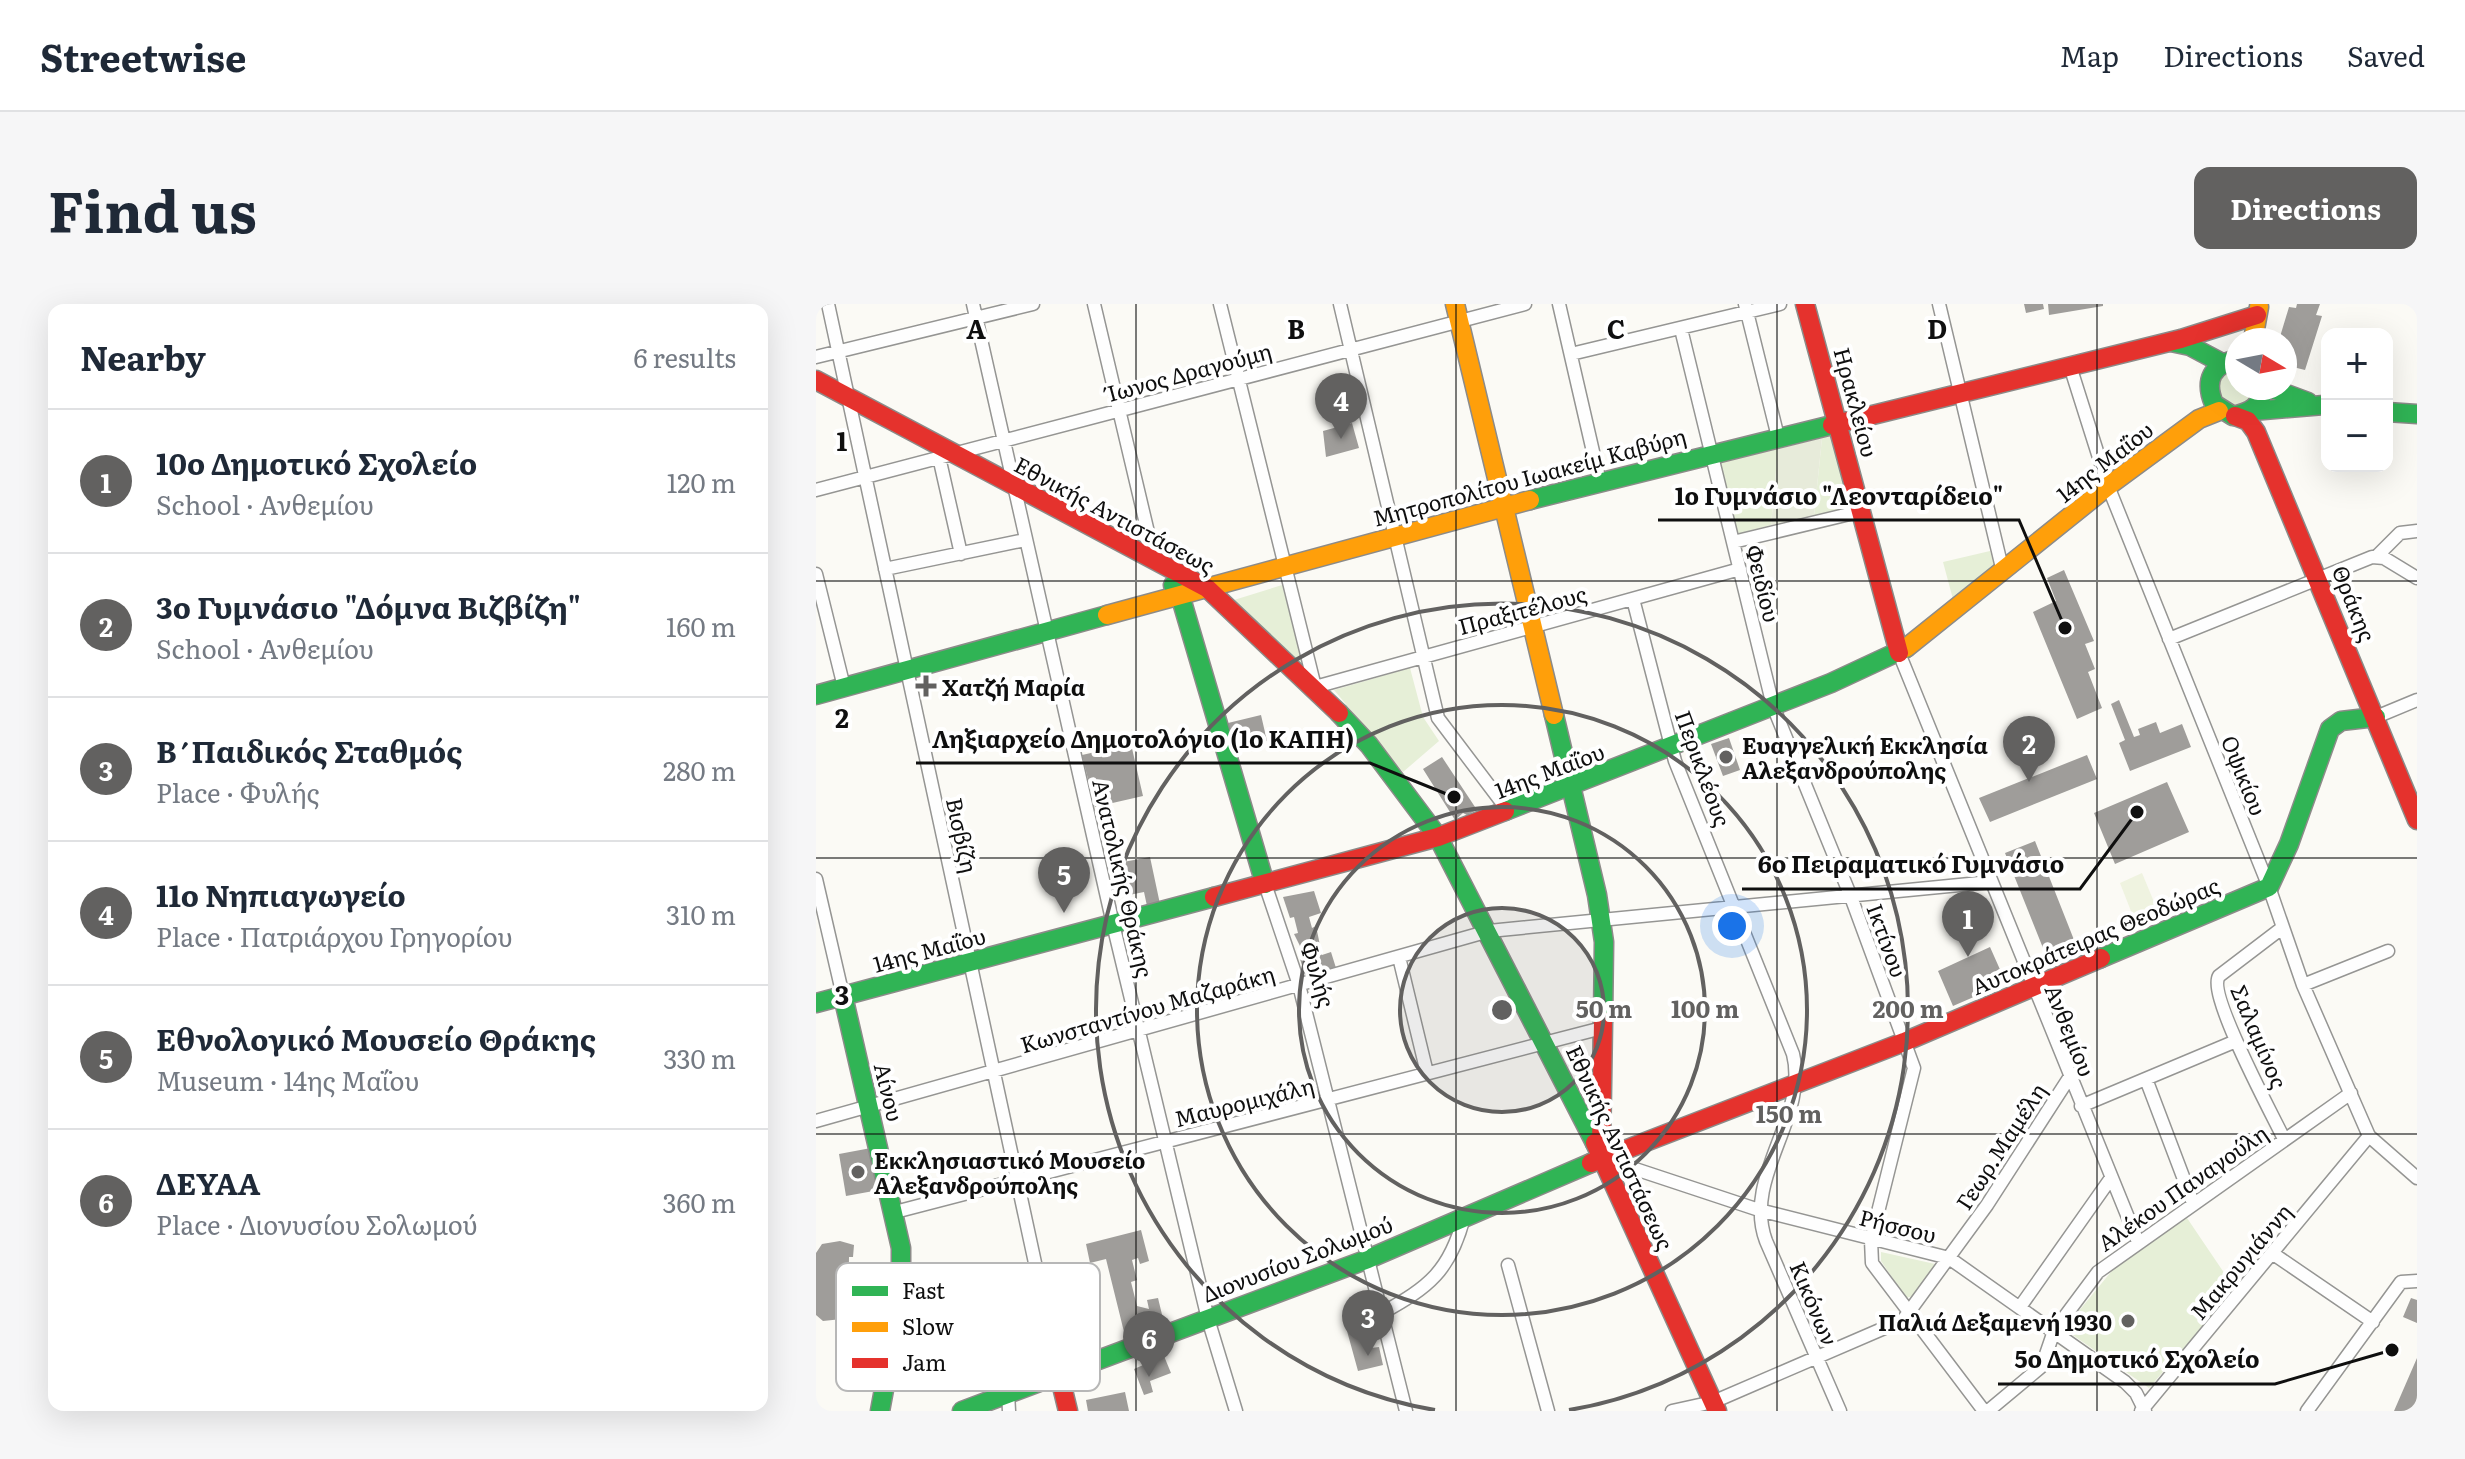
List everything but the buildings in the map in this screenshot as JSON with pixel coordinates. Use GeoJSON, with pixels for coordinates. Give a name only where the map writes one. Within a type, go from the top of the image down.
{"type":"FeatureCollection","features":[{"type":"Feature","properties":{"kind":"street","name":"Βισβίζη"},"geometry":{"type":"LineString","coordinates":[[828,304],[1037,1263]]}},
{"type":"Feature","properties":{"kind":"street"},"geometry":{"type":"LineString","coordinates":[[816,357],[975,311],[1033,304]]}},
{"type":"Feature","properties":{"kind":"street"},"geometry":{"type":"LineString","coordinates":[[1094,304],[1155,562]]}},
{"type":"Feature","properties":{"kind":"street"},"geometry":{"type":"LineString","coordinates":[[1220,304],[1315,687]]}},
{"type":"Feature","properties":{"kind":"street"},"geometry":{"type":"LineString","coordinates":[[1340,304],[1438,718],[1509,812]]}},
{"type":"Feature","properties":{"kind":"street","name":"Ίωνος Δραγούμη"},"geometry":{"type":"LineString","coordinates":[[945,456],[1351,349],[1457,312],[1525,304]]}},
{"type":"Feature","properties":{"kind":"street"},"geometry":{"type":"LineString","coordinates":[[1559,304],[1600,482]]}},
{"type":"Feature","properties":{"kind":"street"},"geometry":{"type":"LineString","coordinates":[[1571,354],[1681,329],[1746,308],[1780,304]]}},
{"type":"Feature","properties":{"kind":"street","name":"Ηρακλείου"},"geometry":{"type":"LineString","coordinates":[[1805,304],[1899,653]]}},
{"type":"Feature","properties":{"kind":"street"},"geometry":{"type":"LineString","coordinates":[[1939,304],[2003,572]]}},
{"type":"Feature","properties":{"kind":"street"},"geometry":{"type":"LineString","coordinates":[[1746,308],[1778,437]]}},
{"type":"Feature","properties":{"kind":"street","name":"Μητροπολίτου Ιωακείμ Καβύρη"},"geometry":{"type":"LineString","coordinates":[[816,695],[1502,507],[2171,342],[2258,310]]}},
{"type":"Feature","properties":{"kind":"street","name":"Ανατολικής Θράκης"},"geometry":{"type":"LineString","coordinates":[[975,311],[1113,924],[1168,1141],[1208,1319],[1236,1411]]}},
{"type":"Feature","properties":{"kind":"street"},"geometry":{"type":"LineString","coordinates":[[1457,312],[1601,921],[1602,1158]]}},
{"type":"Feature","properties":{"kind":"street","name":"Φειδίου"},"geometry":{"type":"LineString","coordinates":[[1681,329],[1773,706]]}},
{"type":"Feature","properties":{"kind":"street"},"geometry":{"type":"LineString","coordinates":[[2171,342],[2225,357]]}},
{"type":"Feature","properties":{"kind":"street"},"geometry":{"type":"LineString","coordinates":[[2225,364],[2209,377],[2207,386],[2213,405],[2235,413],[2321,405]]}},
{"type":"Feature","properties":{"kind":"street","name":"Οψικίου"},"geometry":{"type":"LineString","coordinates":[[2070,366],[2108,486],[2269,887],[2303,985],[2369,1136],[2417,1178]]}},
{"type":"Feature","properties":{"kind":"street","name":"Εθνικής Αντιστάσεως"},"geometry":{"type":"LineString","coordinates":[[816,380],[945,456],[1013,486],[1207,588],[1315,687],[1369,745],[1438,837],[1489,931],[1602,1158],[1715,1407]]}},
{"type":"Feature","properties":{"kind":"street"},"geometry":{"type":"LineString","coordinates":[[2297,399],[2321,404]]}},
{"type":"Feature","properties":{"kind":"street"},"geometry":{"type":"LineString","coordinates":[[2235,413],[2260,400]]}},
{"type":"Feature","properties":{"kind":"street"},"geometry":{"type":"LineString","coordinates":[[2393,412],[2417,414]]}},
{"type":"Feature","properties":{"kind":"street","name":"14ης Μαΐου"},"geometry":{"type":"LineString","coordinates":[[816,1003],[1438,837],[1672,748],[1899,653],[2108,486],[2199,419],[2235,413]]}},
{"type":"Feature","properties":{"kind":"street","name":"Θράκης"},"geometry":{"type":"LineString","coordinates":[[2235,413],[2248,421],[2256,432],[2417,820]]}},
{"type":"Feature","properties":{"kind":"street"},"geometry":{"type":"LineString","coordinates":[[816,490],[945,456],[961,554]]}},
{"type":"Feature","properties":{"kind":"street"},"geometry":{"type":"LineString","coordinates":[[1733,542],[1862,511]]}},
{"type":"Feature","properties":{"kind":"street"},"geometry":{"type":"LineString","coordinates":[[2169,639],[2377,556],[2400,533],[2417,531]]}},
{"type":"Feature","properties":{"kind":"street"},"geometry":{"type":"LineString","coordinates":[[885,569],[1025,540]]}},
{"type":"Feature","properties":{"kind":"street"},"geometry":{"type":"LineString","coordinates":[[2377,556],[2417,578]]}},
{"type":"Feature","properties":{"kind":"street","name":"Φυλής"},"geometry":{"type":"LineString","coordinates":[[1155,562],[1180,595],[1265,884],[1299,985],[1406,1411]]}},
{"type":"Feature","properties":{"kind":"street","name":"Πραξιτέλους"},"geometry":{"type":"LineString","coordinates":[[1315,687],[1740,569]]}},
{"type":"Feature","properties":{"kind":"street"},"geometry":{"type":"LineString","coordinates":[[816,574],[844,687]]}},
{"type":"Feature","properties":{"kind":"street","name":"Περικλέους"},"geometry":{"type":"LineString","coordinates":[[1633,599],[1672,748],[1790,1045],[1797,1081]]}},
{"type":"Feature","properties":{"kind":"street","name":"Ανθεμίου"},"geometry":{"type":"LineString","coordinates":[[1899,653],[2031,986],[2138,1242]]}},
{"type":"Feature","properties":{"kind":"street"},"geometry":{"type":"LineString","coordinates":[[2269,887],[2289,844],[2330,729],[2341,721],[2376,717],[2417,700]]}},
{"type":"Feature","properties":{"kind":"street","name":"Ικτίνου"},"geometry":{"type":"LineString","coordinates":[[1773,706],[1851,897],[1915,1074],[1871,1240]]}},
{"type":"Feature","properties":{"kind":"street","name":"Αίνου"},"geometry":{"type":"LineString","coordinates":[[816,879],[895,1212],[901,1263]]}},
{"type":"Feature","properties":{"kind":"street","name":"Κωνσταντίνου Μαζαράκη"},"geometry":{"type":"LineString","coordinates":[[816,1121],[1489,931],[1990,882]]}},
{"type":"Feature","properties":{"kind":"street","name":"Αυτοκράτειρας Θεοδώρας"},"geometry":{"type":"LineString","coordinates":[[1602,1158],[1904,1042],[2269,887]]}},
{"type":"Feature","properties":{"kind":"street","name":"Σαλαμίνος"},"geometry":{"type":"LineString","coordinates":[[2282,928],[2216,981],[2236,1041],[2284,1139]]}},
{"type":"Feature","properties":{"kind":"street"},"geometry":{"type":"LineString","coordinates":[[2303,985],[2388,951]]}},
{"type":"Feature","properties":{"kind":"street"},"geometry":{"type":"LineString","coordinates":[[1399,957],[1427,1073]]}},
{"type":"Feature","properties":{"kind":"street","name":"Μαυρομιχάλη"},"geometry":{"type":"LineString","coordinates":[[895,1212],[1602,1028]]}},
{"type":"Feature","properties":{"kind":"street"},"geometry":{"type":"LineString","coordinates":[[2081,1106],[2236,1041]]}},
{"type":"Feature","properties":{"kind":"street","name":"Γεωρ.Μαμέλη"},"geometry":{"type":"LineString","coordinates":[[1909,1314],[2069,1078]]}},
{"type":"Feature","properties":{"kind":"street"},"geometry":{"type":"LineString","coordinates":[[2146,1079],[2193,1203]]}},
{"type":"Feature","properties":{"kind":"street"},"geometry":{"type":"LineString","coordinates":[[1759,1210],[1797,1081]]}},
{"type":"Feature","properties":{"kind":"street","name":"Αλέκου Παναγούλη"},"geometry":{"type":"LineString","coordinates":[[1986,1411],[2042,1366],[2054,1331],[2094,1275],[2351,1093]]}},
{"type":"Feature","properties":{"kind":"street","name":"Μακρυγιάννη"},"geometry":{"type":"LineString","coordinates":[[2143,1410],[2369,1136]]}},
{"type":"Feature","properties":{"kind":"street","name":"Ρήσσου"},"geometry":{"type":"LineString","coordinates":[[1602,1158],[1759,1210],[1949,1258],[2132,1388],[2143,1410]]}},
{"type":"Feature","properties":{"kind":"street","name":"Διονυσίου Σολωμού"},"geometry":{"type":"LineString","coordinates":[[1100,1359],[1368,1259],[1602,1158]]}},
{"type":"Feature","properties":{"kind":"street"},"geometry":{"type":"LineString","coordinates":[[2020,1307],[2111,1178]]}},
{"type":"Feature","properties":{"kind":"street","name":"Κικόνων"},"geometry":{"type":"LineString","coordinates":[[1759,1210],[1764,1234],[1840,1411]]}},
{"type":"Feature","properties":{"kind":"street"},"geometry":{"type":"LineString","coordinates":[[1382,1313],[1422,1291],[1455,1251],[1464,1217]]}},
{"type":"Feature","properties":{"kind":"street"},"geometry":{"type":"LineString","coordinates":[[1871,1240],[1872,1263],[1986,1411]]}},
{"type":"Feature","properties":{"kind":"street"},"geometry":{"type":"LineString","coordinates":[[2272,1253],[2373,1322]]}},
{"type":"Feature","properties":{"kind":"street"},"geometry":{"type":"LineString","coordinates":[[1508,1265],[1548,1411]]}},
{"type":"Feature","properties":{"kind":"street"},"geometry":{"type":"LineString","coordinates":[[2307,1411],[2401,1282],[2417,1281]]}},
{"type":"Feature","properties":{"kind":"street"},"geometry":{"type":"LineString","coordinates":[[1672,1411],[1715,1407],[1895,1325],[1909,1314]]}},
{"type":"Feature","properties":{"kind":"street","name":"Αίνου"},"geometry":{"type":"LineString","coordinates":[[880,1411],[884,1391]]}},
{"type":"Feature","properties":{"kind":"street","name":"Διονυσίου Σολωμού"},"geometry":{"type":"LineString","coordinates":[[962,1411],[1009,1402],[1029,1391]]}},
{"type":"Feature","properties":{"kind":"street"},"geometry":{"type":"LineString","coordinates":[[1063,1391],[1068,1411]]}},
{"type":"Feature","properties":{"kind":"green space"},"geometry":{"type":"Polygon","coordinates":[[[2223,370],[2225,400],[2258,402],[2224,410],[2213,383],[2223,370]]]}},
{"type":"Feature","properties":{"kind":"green space"},"geometry":{"type":"Polygon","coordinates":[[[1835,433],[1855,507],[1814,516],[1822,438],[1835,433]]]}},
{"type":"Feature","properties":{"kind":"green space"},"geometry":{"type":"Polygon","coordinates":[[[1822,438],[1814,516],[1771,525],[1778,449],[1822,438]]]}},
{"type":"Feature","properties":{"kind":"green space"},"geometry":{"type":"Polygon","coordinates":[[[1778,449],[1771,525],[1737,534],[1719,463],[1778,449]]]}},
{"type":"Feature","properties":{"kind":"green space"},"geometry":{"type":"Polygon","coordinates":[[[1990,551],[1996,572],[1954,603],[1943,562],[1990,551]]]}},
{"type":"Feature","properties":{"kind":"green space"},"geometry":{"type":"Polygon","coordinates":[[[1282,585],[1305,671],[1234,600],[1282,585]]]}},
{"type":"Feature","properties":{"kind":"green space"},"geometry":{"type":"Polygon","coordinates":[[[1410,668],[1423,717],[1439,741],[1403,772],[1334,690],[1410,668]]]}},
{"type":"Feature","properties":{"kind":"green space"},"geometry":{"type":"Polygon","coordinates":[[[2142,873],[2159,914],[2136,924],[2120,883],[2142,873]]]}},
{"type":"Feature","properties":{"kind":"green space"},"geometry":{"type":"Polygon","coordinates":[[[2187,1218],[2235,1289],[2149,1388],[2064,1329],[2115,1267],[2187,1218]]]}},
{"type":"Feature","properties":{"kind":"green space"},"geometry":{"type":"Polygon","coordinates":[[[1881,1252],[1935,1264],[1913,1296],[1906,1298],[1881,1261],[1881,1252]]]}},
{"type":"Feature","properties":{"kind":"traffic: fast"},"geometry":{"type":"LineString","coordinates":[[2171,342],[2190,346],[2222,363]]}},
{"type":"Feature","properties":{"kind":"traffic: fast"},"geometry":{"type":"LineString","coordinates":[[2225,363],[2216,370],[2210,381],[2214,404],[2233,416],[2250,410],[2259,400]]}},
{"type":"Feature","properties":{"kind":"traffic: fast"},"geometry":{"type":"LineString","coordinates":[[2297,398],[2308,402]]}},
{"type":"Feature","properties":{"kind":"traffic: fast"},"geometry":{"type":"LineString","coordinates":[[2252,411],[2321,405]]}},
{"type":"Feature","properties":{"kind":"traffic: fast"},"geometry":{"type":"LineString","coordinates":[[2393,412],[2417,414]]}},
{"type":"Feature","properties":{"kind":"traffic: fast"},"geometry":{"type":"LineString","coordinates":[[1530,500],[1832,425]]}},
{"type":"Feature","properties":{"kind":"traffic: fast"},"geometry":{"type":"LineString","coordinates":[[1173,585],[1180,595],[1265,884]]}},
{"type":"Feature","properties":{"kind":"traffic: fast"},"geometry":{"type":"LineString","coordinates":[[816,695],[1107,615]]}},
{"type":"Feature","properties":{"kind":"traffic: fast"},"geometry":{"type":"LineString","coordinates":[[1505,811],[1831,683],[1906,648]]}},
{"type":"Feature","properties":{"kind":"traffic: fast"},"geometry":{"type":"LineString","coordinates":[[1339,713],[1369,745],[1438,837],[1595,1143]]}},
{"type":"Feature","properties":{"kind":"traffic: fast"},"geometry":{"type":"LineString","coordinates":[[1554,715],[1597,895],[1604,942],[1603,1021]]}},
{"type":"Feature","properties":{"kind":"traffic: fast"},"geometry":{"type":"LineString","coordinates":[[2101,958],[2269,887],[2289,844],[2330,729],[2341,721],[2376,717]]}},
{"type":"Feature","properties":{"kind":"traffic: fast"},"geometry":{"type":"LineString","coordinates":[[816,1003],[1214,897]]}},
{"type":"Feature","properties":{"kind":"traffic: fast"},"geometry":{"type":"LineString","coordinates":[[843,996],[901,1248],[901,1263]]}},
{"type":"Feature","properties":{"kind":"traffic: fast"},"geometry":{"type":"LineString","coordinates":[[1100,1359],[1368,1259],[1591,1163]]}},
{"type":"Feature","properties":{"kind":"traffic: fast"},"geometry":{"type":"LineString","coordinates":[[880,1411],[884,1391]]}},
{"type":"Feature","properties":{"kind":"traffic: fast"},"geometry":{"type":"LineString","coordinates":[[962,1411],[1015,1391]]}},
{"type":"Feature","properties":{"kind":"traffic: slow"},"geometry":{"type":"LineString","coordinates":[[1455,304],[1554,715]]}},
{"type":"Feature","properties":{"kind":"traffic: slow"},"geometry":{"type":"LineString","coordinates":[[2255,328],[2259,307]]}},
{"type":"Feature","properties":{"kind":"traffic: slow"},"geometry":{"type":"LineString","coordinates":[[1906,648],[2108,486],[2199,419],[2219,411]]}},
{"type":"Feature","properties":{"kind":"traffic: slow"},"geometry":{"type":"LineString","coordinates":[[1107,615],[1530,500]]}},
{"type":"Feature","properties":{"kind":"traffic: jam"},"geometry":{"type":"LineString","coordinates":[[1805,304],[1899,653]]}},
{"type":"Feature","properties":{"kind":"traffic: jam"},"geometry":{"type":"LineString","coordinates":[[1832,425],[2181,339],[2257,315]]}},
{"type":"Feature","properties":{"kind":"traffic: jam"},"geometry":{"type":"LineString","coordinates":[[816,380],[1207,588],[1339,713]]}},
{"type":"Feature","properties":{"kind":"traffic: jam"},"geometry":{"type":"LineString","coordinates":[[2235,416],[2248,421],[2256,432],[2417,820]]}},
{"type":"Feature","properties":{"kind":"traffic: jam"},"geometry":{"type":"LineString","coordinates":[[1214,897],[1438,837],[1505,811]]}},
{"type":"Feature","properties":{"kind":"traffic: jam"},"geometry":{"type":"LineString","coordinates":[[1591,1163],[1904,1042],[2101,958]]}},
{"type":"Feature","properties":{"kind":"traffic: jam"},"geometry":{"type":"LineString","coordinates":[[1601,1148],[1603,1021]]}},
{"type":"Feature","properties":{"kind":"traffic: jam"},"geometry":{"type":"LineString","coordinates":[[1595,1143],[1717,1411]]}},
{"type":"Feature","properties":{"kind":"traffic: jam"},"geometry":{"type":"LineString","coordinates":[[1063,1391],[1068,1411]]}},
{"type":"Feature","properties":{"kind":"place","name":"11ο Νηπιαγωγείο"},"geometry":{"type":"Point","coordinates":[1341,439]}},
{"type":"Feature","properties":{"kind":"place","name":"1ο Γυμνάσιο \"Λεονταρίδειο\""},"geometry":{"type":"Point","coordinates":[2065,628]}},
{"type":"Feature","properties":{"kind":"place","name":"Χατζή Μαρία"},"geometry":{"type":"Point","coordinates":[926,686]}},
{"type":"Feature","properties":{"kind":"place","name":"Ευαγγελική Εκκλησία Αλεξανδρούπολης"},"geometry":{"type":"Point","coordinates":[1726,757]}},
{"type":"Feature","properties":{"kind":"place","name":"3ο Γυμνάσιο \"Δόμνα Βιζβίζη\""},"geometry":{"type":"Point","coordinates":[2029,782]}},
{"type":"Feature","properties":{"kind":"place","name":"Ληξιαρχείο Δημοτολόγιο (1ο ΚΑΠΗ)"},"geometry":{"type":"Point","coordinates":[1454,797]}},
{"type":"Feature","properties":{"kind":"place","name":"6ο Πειραματικό Γυμνάσιο"},"geometry":{"type":"Point","coordinates":[2137,812]}},
{"type":"Feature","properties":{"kind":"place","name":"Εθνολογικό Μουσείο Θράκης"},"geometry":{"type":"Point","coordinates":[1064,913]}},
{"type":"Feature","properties":{"kind":"place","name":"10ο Δημοτικό Σχολείο"},"geometry":{"type":"Point","coordinates":[1968,957]}},
{"type":"Feature","properties":{"kind":"place","name":"Εκκλησιαστικό Μουσείο Αλεξανδρούπολης"},"geometry":{"type":"Point","coordinates":[858,1172]}},
{"type":"Feature","properties":{"kind":"place","name":"Παλιά Δεξαμενή 1930"},"geometry":{"type":"Point","coordinates":[2128,1321]}},
{"type":"Feature","properties":{"kind":"place","name":"5ο Δημοτικό Σχολείο"},"geometry":{"type":"Point","coordinates":[2392,1350]}},
{"type":"Feature","properties":{"kind":"place","name":"Β΄Παιδικός Σταθμός"},"geometry":{"type":"Point","coordinates":[1368,1356]}},
{"type":"Feature","properties":{"kind":"place","name":"ΔΕΥΑΑ"},"geometry":{"type":"Point","coordinates":[1149,1377]}}]}
